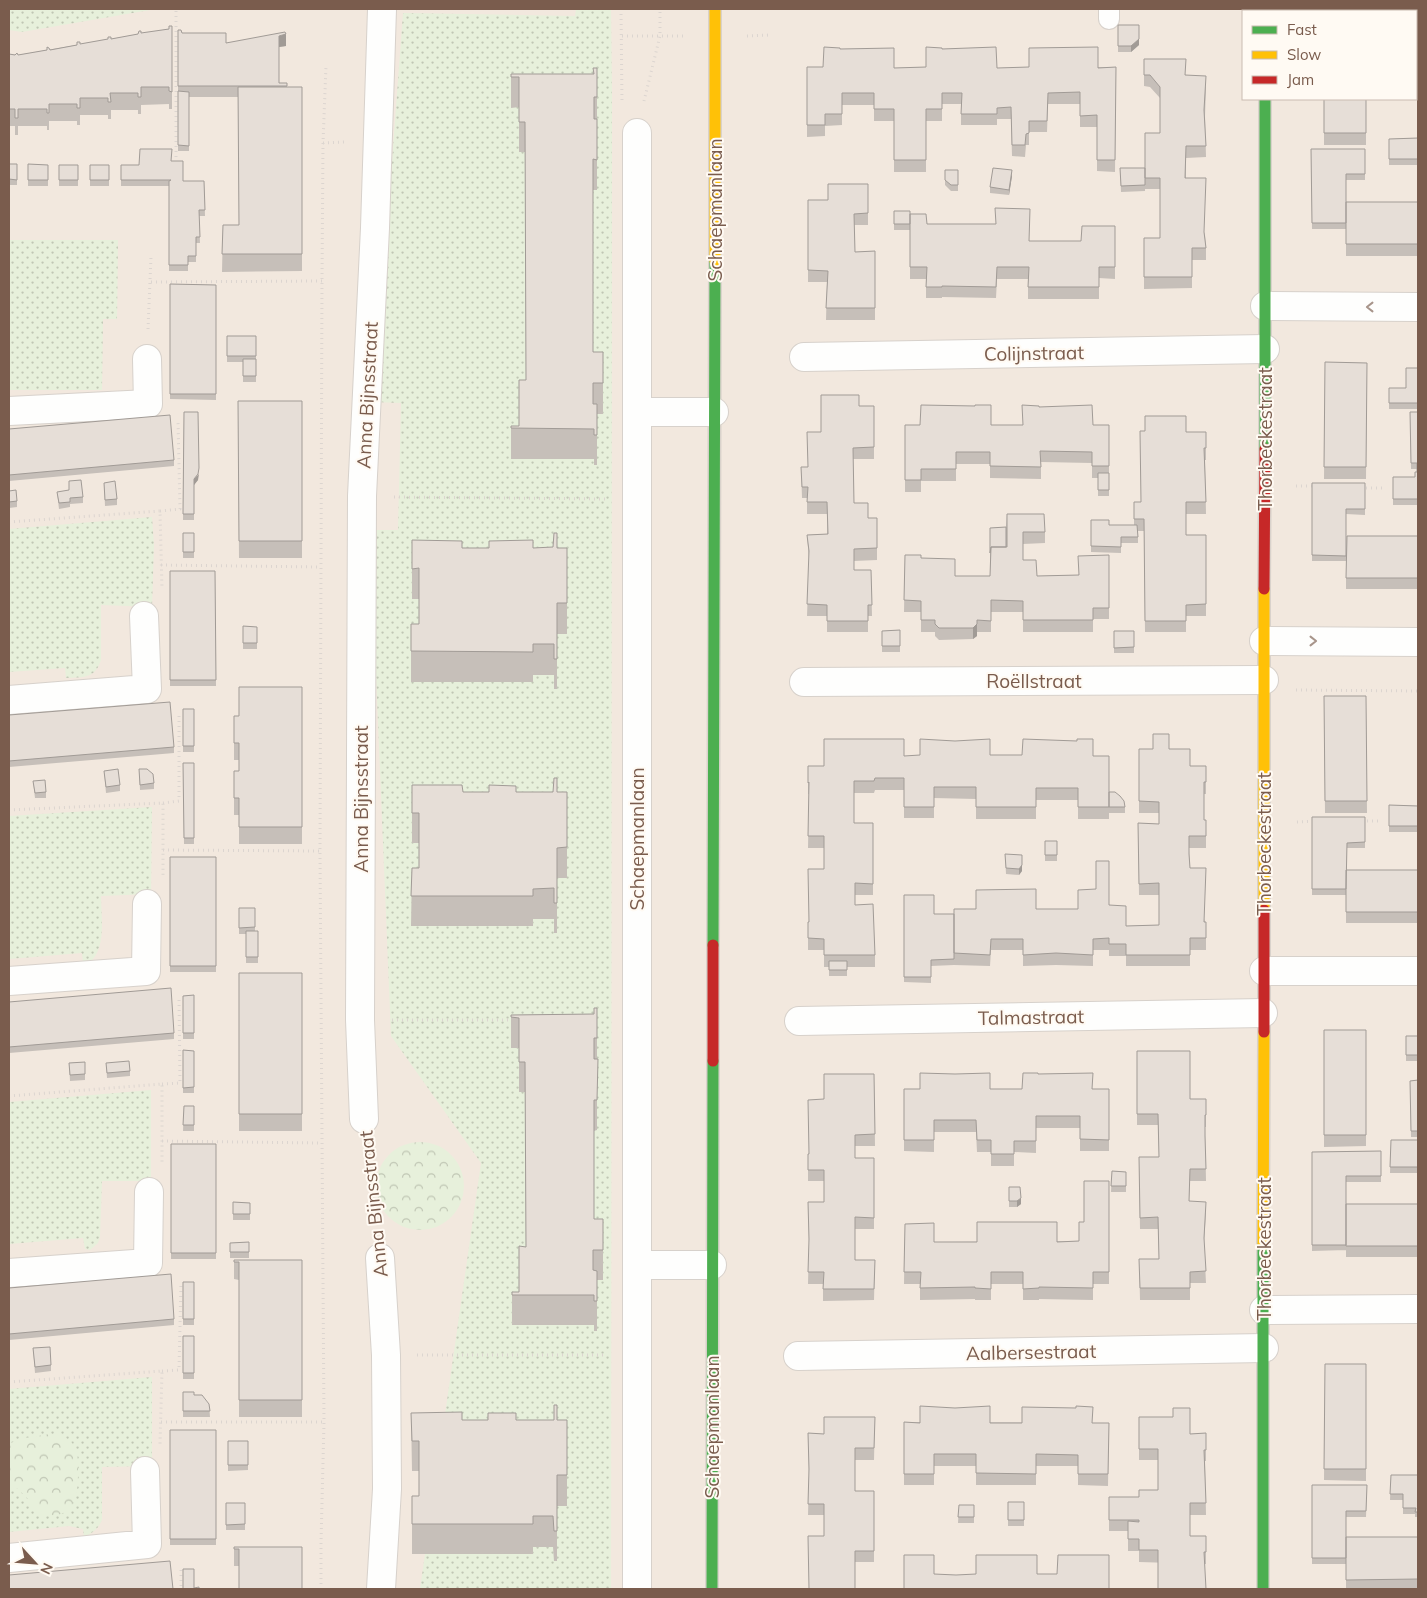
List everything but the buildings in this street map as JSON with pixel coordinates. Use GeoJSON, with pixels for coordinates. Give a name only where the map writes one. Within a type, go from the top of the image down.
{"type":"FeatureCollection","features":[{"type":"Feature","properties":{"kind":"street","name":"Anna Bijnsstraat"},"geometry":{"type":"LineString","coordinates":[[364,1119],[360,1020],[362,496],[375,228],[382,9]]}},
{"type":"Feature","properties":{"kind":"street","name":"Schaepmanlaan"},"geometry":{"type":"LineString","coordinates":[[712,1589],[715,9]]}},
{"type":"Feature","properties":{"kind":"street","name":"Thorbeckestraat"},"geometry":{"type":"LineString","coordinates":[[1263,1589],[1265,100]]}},
{"type":"Feature","properties":{"kind":"street","name":"Schaepmanlaan"},"geometry":{"type":"LineString","coordinates":[[636,133],[637,1589]]}},
{"type":"Feature","properties":{"kind":"street"},"geometry":{"type":"LineString","coordinates":[[1264,306],[1418,307]]}},
{"type":"Feature","properties":{"kind":"street","name":"Colijnstraat"},"geometry":{"type":"LineString","coordinates":[[804,357],[1265,349]]}},
{"type":"Feature","properties":{"kind":"street"},"geometry":{"type":"LineString","coordinates":[[9,411],[148,404],[147,359]]}},
{"type":"Feature","properties":{"kind":"street"},"geometry":{"type":"LineString","coordinates":[[637,412],[714,412]]}},
{"type":"Feature","properties":{"kind":"street"},"geometry":{"type":"LineString","coordinates":[[9,700],[147,689],[144,616]]}},
{"type":"Feature","properties":{"kind":"street"},"geometry":{"type":"LineString","coordinates":[[1264,641],[1418,642]]}},
{"type":"Feature","properties":{"kind":"street","name":"Roëllstraat"},"geometry":{"type":"LineString","coordinates":[[804,682],[1264,685]]}},
{"type":"Feature","properties":{"kind":"street"},"geometry":{"type":"LineString","coordinates":[[9,981],[146,971],[147,904]]}},
{"type":"Feature","properties":{"kind":"street"},"geometry":{"type":"LineString","coordinates":[[1264,971],[1418,971]]}},
{"type":"Feature","properties":{"kind":"street","name":"Talmastraat"},"geometry":{"type":"LineString","coordinates":[[799,1021],[1263,1014]]}},
{"type":"Feature","properties":{"kind":"street"},"geometry":{"type":"LineString","coordinates":[[9,1273],[148,1263],[149,1192]]}},
{"type":"Feature","properties":{"kind":"street","name":"Anna Bijnsstraat"},"geometry":{"type":"LineString","coordinates":[[380,1258],[386,1355],[387,1489],[382,1589]]}},
{"type":"Feature","properties":{"kind":"street"},"geometry":{"type":"LineString","coordinates":[[637,1265],[712,1265]]}},
{"type":"Feature","properties":{"kind":"street"},"geometry":{"type":"LineString","coordinates":[[1264,1310],[1418,1309]]}},
{"type":"Feature","properties":{"kind":"street","name":"Aalbersestraat"},"geometry":{"type":"LineString","coordinates":[[798,1356],[1264,1348]]}},
{"type":"Feature","properties":{"kind":"street"},"geometry":{"type":"LineString","coordinates":[[9,1558],[147,1544],[145,1471]]}},
{"type":"Feature","properties":{"kind":"path"},"geometry":{"type":"LineString","coordinates":[[621,9],[622,114],[636,133]]}},
{"type":"Feature","properties":{"kind":"path"},"geometry":{"type":"LineString","coordinates":[[636,133],[660,36],[660,9]]}},
{"type":"Feature","properties":{"kind":"path"},"geometry":{"type":"LineString","coordinates":[[176,10],[176,162]]}},
{"type":"Feature","properties":{"kind":"path"},"geometry":{"type":"LineString","coordinates":[[622,36],[660,36]]}},
{"type":"Feature","properties":{"kind":"path"},"geometry":{"type":"LineString","coordinates":[[321,1589],[324,1422],[320,851],[321,493],[323,143],[326,66]]}},
{"type":"Feature","properties":{"kind":"path"},"geometry":{"type":"LineString","coordinates":[[147,359],[152,257]]}},
{"type":"Feature","properties":{"kind":"path"},"geometry":{"type":"LineString","coordinates":[[151,282],[322,281]]}},
{"type":"Feature","properties":{"kind":"path"},"geometry":{"type":"LineString","coordinates":[[9,522],[180,509],[178,421]]}},
{"type":"Feature","properties":{"kind":"path"},"geometry":{"type":"LineString","coordinates":[[1264,485],[1320,486]]}},
{"type":"Feature","properties":{"kind":"path"},"geometry":{"type":"LineString","coordinates":[[1358,487],[1386,488]]}},
{"type":"Feature","properties":{"kind":"path"},"geometry":{"type":"LineString","coordinates":[[321,493],[362,496],[637,500]]}},
{"type":"Feature","properties":{"kind":"path"},"geometry":{"type":"LineString","coordinates":[[144,616],[162,605],[160,511]]}},
{"type":"Feature","properties":{"kind":"path"},"geometry":{"type":"LineString","coordinates":[[161,566],[321,567]]}},
{"type":"Feature","properties":{"kind":"path"},"geometry":{"type":"LineString","coordinates":[[1264,685],[1418,691]]}},
{"type":"Feature","properties":{"kind":"path"},"geometry":{"type":"LineString","coordinates":[[9,810],[179,801],[179,714]]}},
{"type":"Feature","properties":{"kind":"path"},"geometry":{"type":"LineString","coordinates":[[147,904],[163,883],[163,802]]}},
{"type":"Feature","properties":{"kind":"path"},"geometry":{"type":"LineString","coordinates":[[1362,821],[1381,821]]}},
{"type":"Feature","properties":{"kind":"path"},"geometry":{"type":"LineString","coordinates":[[1264,822],[1323,822]]}},
{"type":"Feature","properties":{"kind":"path"},"geometry":{"type":"LineString","coordinates":[[162,850],[320,851]]}},
{"type":"Feature","properties":{"kind":"path"},"geometry":{"type":"LineString","coordinates":[[9,1096],[180,1083],[179,997]]}},
{"type":"Feature","properties":{"kind":"path"},"geometry":{"type":"LineString","coordinates":[[360,1020],[518,1020]]}},
{"type":"Feature","properties":{"kind":"path"},"geometry":{"type":"LineString","coordinates":[[149,1192],[162,1175],[162,1084]]}},
{"type":"Feature","properties":{"kind":"path","name":"Anna Bijnsstraat"},"geometry":{"type":"LineString","coordinates":[[364,1119],[380,1258]]}},
{"type":"Feature","properties":{"kind":"path"},"geometry":{"type":"LineString","coordinates":[[162,1141],[321,1143]]}},
{"type":"Feature","properties":{"kind":"path"},"geometry":{"type":"LineString","coordinates":[[9,1382],[179,1370],[181,1282]]}},
{"type":"Feature","properties":{"kind":"path"},"geometry":{"type":"LineString","coordinates":[[386,1355],[637,1355]]}},
{"type":"Feature","properties":{"kind":"path"},"geometry":{"type":"LineString","coordinates":[[145,1471],[160,1461],[162,1371]]}},
{"type":"Feature","properties":{"kind":"path"},"geometry":{"type":"LineString","coordinates":[[160,1422],[324,1422]]}},
{"type":"Feature","properties":{"kind":"path"},"geometry":{"type":"LineString","coordinates":[[181,1570],[181,1589]]}},
{"type":"Feature","properties":{"kind":"shaded area"},"geometry":{"type":"Polygon","coordinates":[[[9,9],[1418,9],[1418,1589],[9,1589],[9,9]]]}},
{"type":"Feature","properties":{"kind":"green space"},"geometry":{"type":"Polygon","coordinates":[[[9,9],[156,9],[22,32],[9,30],[9,9]]]}},
{"type":"Feature","properties":{"kind":"green space"},"geometry":{"type":"Polygon","coordinates":[[[576,9],[611,9],[611,1589],[420,1589],[481,1163],[391,1036],[370,530],[398,530],[401,403],[374,402],[403,13],[575,16],[576,9]]]}},
{"type":"Feature","properties":{"kind":"green space"},"geometry":{"type":"Polygon","coordinates":[[[9,240],[118,240],[117,319],[103,319],[102,390],[9,390],[9,240]]]}},
{"type":"Feature","properties":{"kind":"green space"},"geometry":{"type":"Polygon","coordinates":[[[152,517],[154,545],[152,607],[101,605],[101,660],[95,671],[88,676],[66,678],[65,668],[9,672],[9,529],[152,517]]]}},
{"type":"Feature","properties":{"kind":"green space"},"geometry":{"type":"Polygon","coordinates":[[[152,807],[151,894],[101,896],[102,932],[95,957],[89,963],[83,963],[82,953],[9,959],[9,816],[152,807]]]}},
{"type":"Feature","properties":{"kind":"green space"},"geometry":{"type":"Polygon","coordinates":[[[151,1090],[151,1181],[102,1181],[100,1237],[98,1243],[90,1250],[85,1249],[83,1238],[9,1244],[9,1102],[151,1090]]]}},
{"type":"Feature","properties":{"kind":"green space"},"geometry":{"type":"Polygon","coordinates":[[[420,1142],[437,1145],[445,1149],[457,1161],[461,1169],[464,1186],[461,1203],[457,1211],[445,1223],[437,1227],[420,1230],[403,1227],[395,1223],[383,1211],[379,1203],[376,1186],[379,1169],[383,1161],[395,1149],[403,1145],[420,1142]]]}},
{"type":"Feature","properties":{"kind":"green space"},"geometry":{"type":"Polygon","coordinates":[[[152,1377],[152,1463],[148,1466],[102,1467],[102,1520],[97,1528],[84,1537],[83,1529],[69,1526],[9,1532],[9,1389],[152,1377]]]}},
{"type":"Feature","properties":{"kind":"green space"},"geometry":{"type":"Polygon","coordinates":[[[50,1434],[69,1440],[75,1447],[78,1459],[78,1483],[75,1501],[66,1512],[59,1515],[37,1513],[28,1499],[18,1489],[9,1486],[9,1444],[19,1439],[50,1434]]]}},
{"type":"Feature","properties":{"kind":"traffic: fast"},"geometry":{"type":"LineString","coordinates":[[1265,100],[1265,449]]}},
{"type":"Feature","properties":{"kind":"traffic: fast"},"geometry":{"type":"LineString","coordinates":[[713,945],[715,261]]}},
{"type":"Feature","properties":{"kind":"traffic: fast"},"geometry":{"type":"LineString","coordinates":[[712,1589],[713,1061]]}},
{"type":"Feature","properties":{"kind":"traffic: fast"},"geometry":{"type":"LineString","coordinates":[[1263,1245],[1263,1589]]}},
{"type":"Feature","properties":{"kind":"traffic: slow"},"geometry":{"type":"LineString","coordinates":[[715,9],[715,261]]}},
{"type":"Feature","properties":{"kind":"traffic: slow"},"geometry":{"type":"LineString","coordinates":[[1264,589],[1264,910]]}},
{"type":"Feature","properties":{"kind":"traffic: slow"},"geometry":{"type":"LineString","coordinates":[[1263,1245],[1264,1032]]}},
{"type":"Feature","properties":{"kind":"traffic: jam"},"geometry":{"type":"LineString","coordinates":[[1264,589],[1265,449]]}},
{"type":"Feature","properties":{"kind":"traffic: jam"},"geometry":{"type":"LineString","coordinates":[[1264,910],[1264,1032]]}},
{"type":"Feature","properties":{"kind":"traffic: jam"},"geometry":{"type":"LineString","coordinates":[[713,945],[713,1061]]}}]}
